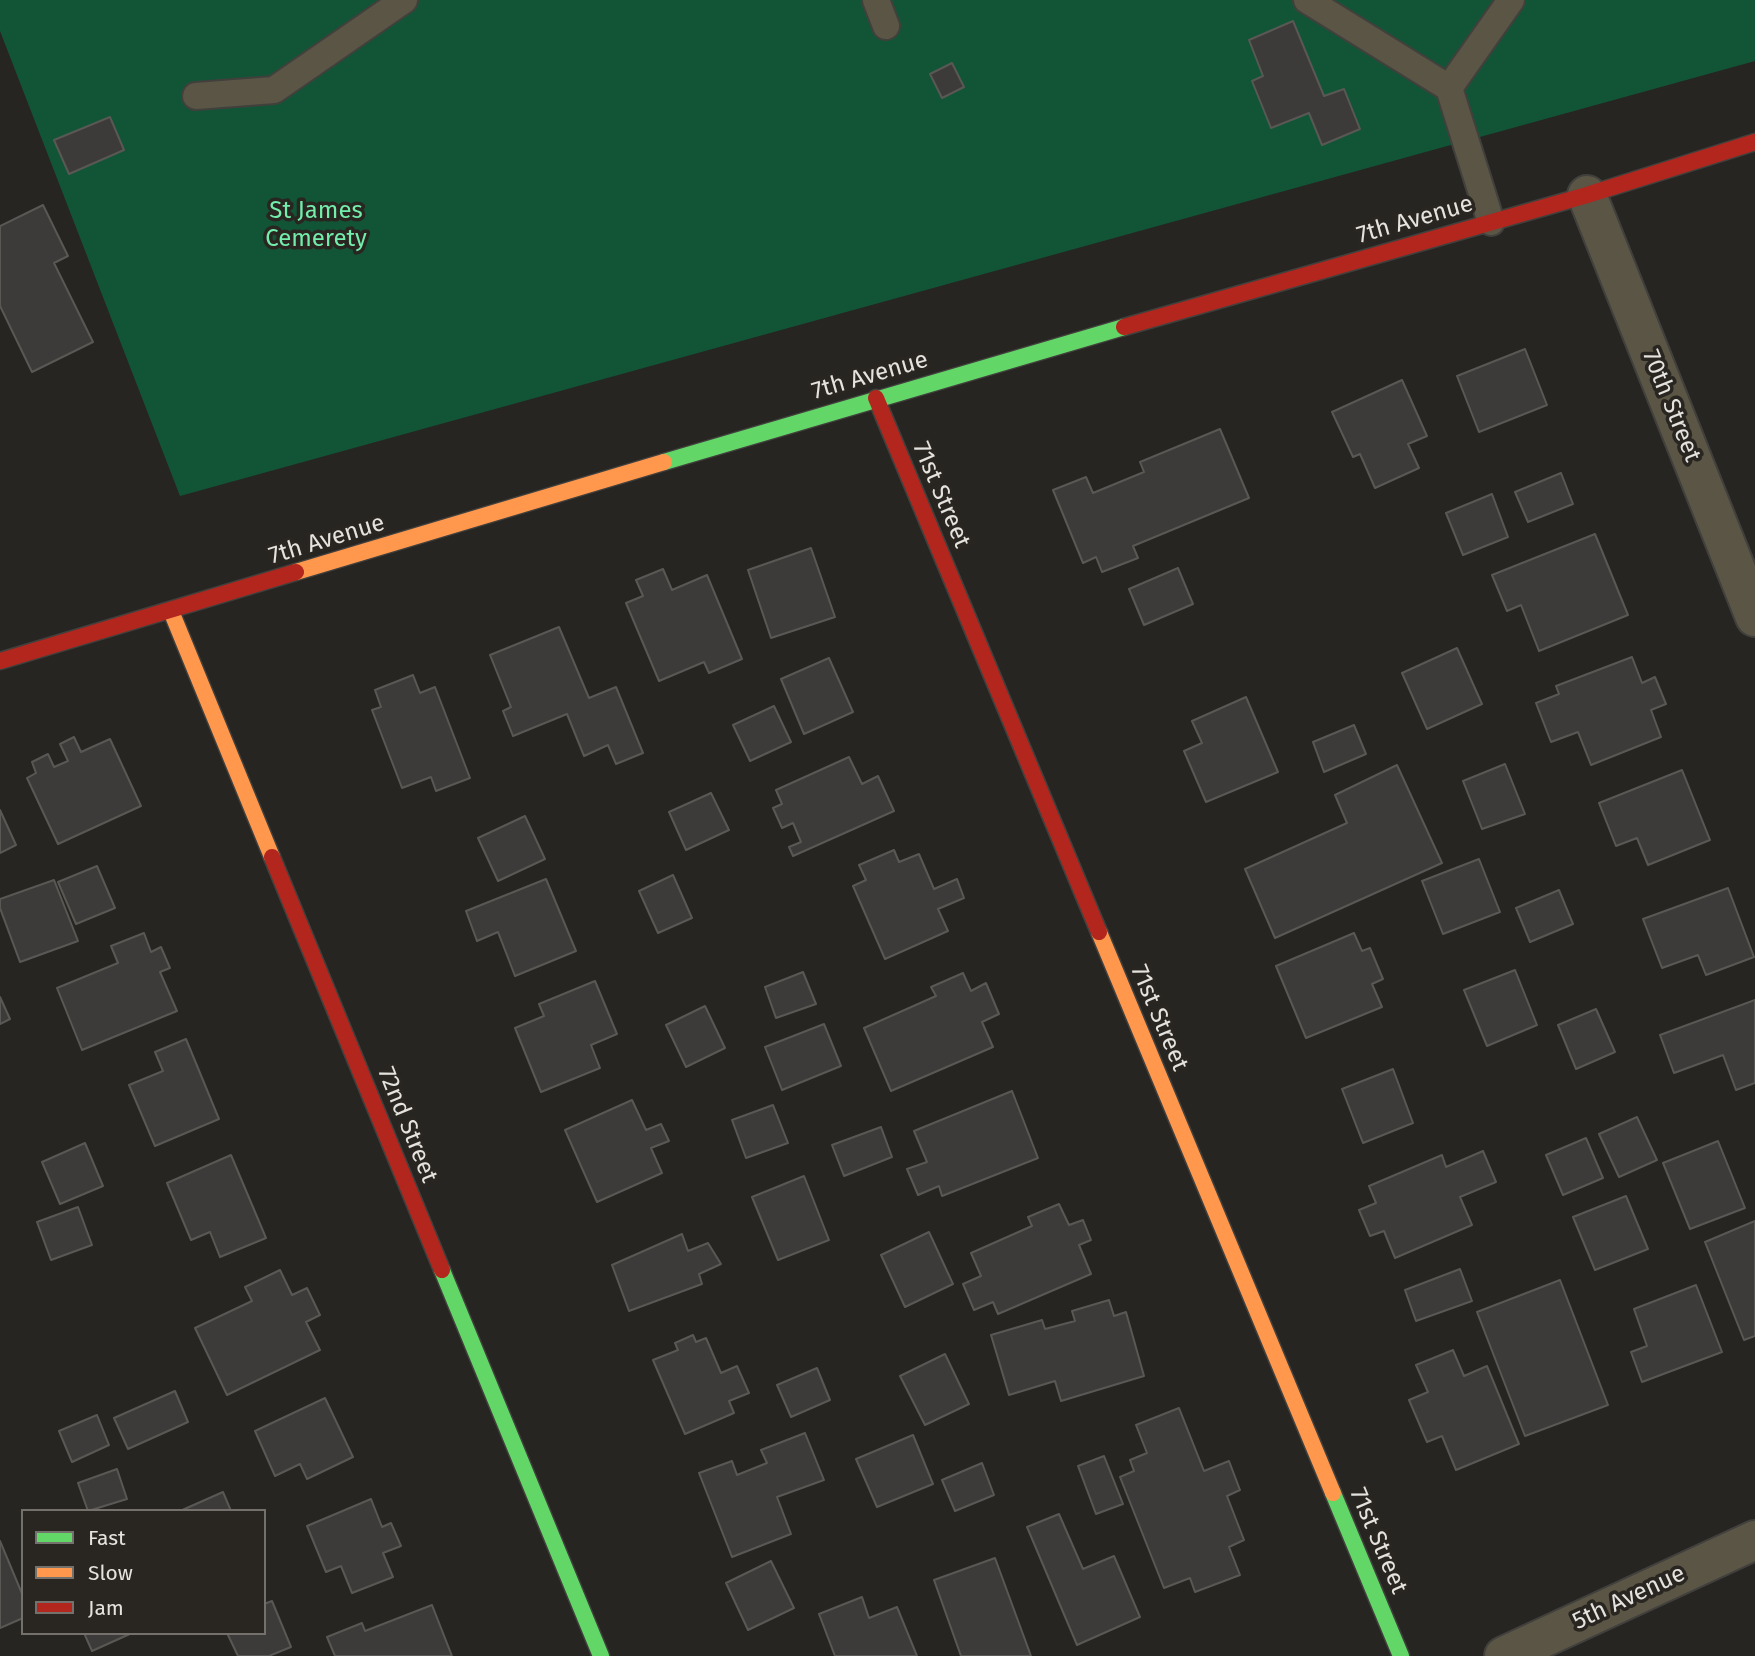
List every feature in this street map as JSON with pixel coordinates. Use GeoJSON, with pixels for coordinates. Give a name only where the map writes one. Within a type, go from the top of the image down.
{"type":"FeatureCollection","features":[{"type":"Feature","properties":{"kind":"street","name":"7th Avenue"},"geometry":{"type":"LineString","coordinates":[[0,661],[876,398],[1587,195],[1755,142]]}},
{"type":"Feature","properties":{"kind":"street","name":"70th Street"},"geometry":{"type":"LineString","coordinates":[[1587,195],[1755,617]]}},
{"type":"Feature","properties":{"kind":"street","name":"71st Street"},"geometry":{"type":"LineString","coordinates":[[876,398],[1401,1656]]}},
{"type":"Feature","properties":{"kind":"street","name":"72nd Street"},"geometry":{"type":"LineString","coordinates":[[171,611],[601,1656]]}},
{"type":"Feature","properties":{"kind":"street","name":"5th Avenue"},"geometry":{"type":"LineString","coordinates":[[1504,1656],[1755,1540]]}},
{"type":"Feature","properties":{"kind":"lane"},"geometry":{"type":"LineString","coordinates":[[196,96],[274,90],[404,0]]}},
{"type":"Feature","properties":{"kind":"lane"},"geometry":{"type":"LineString","coordinates":[[876,0],[886,26]]}},
{"type":"Feature","properties":{"kind":"lane"},"geometry":{"type":"LineString","coordinates":[[1307,0],[1448,88],[1491,222]]}},
{"type":"Feature","properties":{"kind":"lane"},"geometry":{"type":"LineString","coordinates":[[1448,88],[1511,0]]}},
{"type":"Feature","properties":{"kind":"green space","name":"St James Cemerety"},"geometry":{"type":"Polygon","coordinates":[[[0,0],[1755,0],[1755,61],[180,496],[0,31],[0,0]]]}},
{"type":"Feature","properties":{"kind":"building"},"geometry":{"type":"Polygon","coordinates":[[[1293,21],[1324,96],[1344,89],[1360,129],[1322,145],[1309,113],[1271,128],[1252,81],[1263,76],[1249,40],[1293,21]]]}},
{"type":"Feature","properties":{"kind":"building"},"geometry":{"type":"Polygon","coordinates":[[[952,63],[964,87],[942,98],[930,74],[952,63]]]}},
{"type":"Feature","properties":{"kind":"building"},"geometry":{"type":"Polygon","coordinates":[[[110,117],[124,150],[69,174],[54,140],[110,117]]]}},
{"type":"Feature","properties":{"kind":"building"},"geometry":{"type":"Polygon","coordinates":[[[43,205],[68,256],[54,263],[93,342],[32,372],[0,306],[0,226],[43,205]]]}},
{"type":"Feature","properties":{"kind":"building"},"geometry":{"type":"Polygon","coordinates":[[[1525,349],[1547,405],[1479,432],[1457,376],[1525,349]]]}},
{"type":"Feature","properties":{"kind":"building"},"geometry":{"type":"Polygon","coordinates":[[[1402,380],[1427,436],[1408,444],[1419,468],[1375,488],[1360,454],[1353,457],[1332,412],[1402,380]]]}},
{"type":"Feature","properties":{"kind":"building"},"geometry":{"type":"Polygon","coordinates":[[[1220,429],[1249,498],[1133,546],[1138,558],[1102,572],[1096,557],[1083,563],[1053,490],[1086,477],[1093,493],[1144,472],[1140,462],[1220,429]]]}},
{"type":"Feature","properties":{"kind":"building"},"geometry":{"type":"Polygon","coordinates":[[[1561,473],[1573,504],[1528,522],[1515,492],[1561,473]]]}},
{"type":"Feature","properties":{"kind":"building"},"geometry":{"type":"Polygon","coordinates":[[[1492,494],[1508,537],[1463,555],[1446,513],[1492,494]]]}},
{"type":"Feature","properties":{"kind":"building"},"geometry":{"type":"Polygon","coordinates":[[[1595,534],[1628,615],[1539,651],[1521,605],[1507,611],[1492,575],[1595,534]]]}},
{"type":"Feature","properties":{"kind":"building"},"geometry":{"type":"Polygon","coordinates":[[[811,548],[835,617],[771,638],[748,570],[811,548]]]}},
{"type":"Feature","properties":{"kind":"building"},"geometry":{"type":"Polygon","coordinates":[[[1178,568],[1193,604],[1144,625],[1129,589],[1178,568]]]}},
{"type":"Feature","properties":{"kind":"building"},"geometry":{"type":"Polygon","coordinates":[[[663,569],[672,590],[707,575],[742,659],[709,673],[704,662],[659,681],[626,603],[643,596],[636,580],[663,569]]]}},
{"type":"Feature","properties":{"kind":"building"},"geometry":{"type":"Polygon","coordinates":[[[559,627],[589,698],[616,687],[643,753],[616,764],[608,745],[584,756],[567,714],[513,736],[503,711],[511,707],[490,655],[559,627]]]}},
{"type":"Feature","properties":{"kind":"building"},"geometry":{"type":"Polygon","coordinates":[[[1457,648],[1482,704],[1427,729],[1402,673],[1457,648]]]}},
{"type":"Feature","properties":{"kind":"building"},"geometry":{"type":"Polygon","coordinates":[[[1632,657],[1642,683],[1655,677],[1666,704],[1651,710],[1661,737],[1591,765],[1578,732],[1551,742],[1536,703],[1559,694],[1556,686],[1632,657]]]}},
{"type":"Feature","properties":{"kind":"building"},"geometry":{"type":"Polygon","coordinates":[[[829,658],[853,712],[804,734],[781,679],[829,658]]]}},
{"type":"Feature","properties":{"kind":"building"},"geometry":{"type":"Polygon","coordinates":[[[413,675],[420,693],[435,687],[470,778],[436,791],[431,777],[402,788],[372,710],[381,707],[375,690],[413,675]]]}},
{"type":"Feature","properties":{"kind":"building"},"geometry":{"type":"Polygon","coordinates":[[[1246,697],[1278,772],[1206,802],[1184,751],[1202,743],[1192,721],[1246,697]]]}},
{"type":"Feature","properties":{"kind":"building"},"geometry":{"type":"Polygon","coordinates":[[[774,706],[791,742],[750,761],[733,725],[774,706]]]}},
{"type":"Feature","properties":{"kind":"building"},"geometry":{"type":"Polygon","coordinates":[[[1354,725],[1366,754],[1324,772],[1313,742],[1354,725]]]}},
{"type":"Feature","properties":{"kind":"building"},"geometry":{"type":"Polygon","coordinates":[[[74,737],[81,752],[110,739],[141,806],[58,844],[27,778],[36,773],[32,762],[48,754],[54,767],[68,761],[60,744],[74,737]]]}},
{"type":"Feature","properties":{"kind":"building"},"geometry":{"type":"Polygon","coordinates":[[[849,757],[862,784],[878,776],[894,811],[793,856],[789,847],[801,842],[793,823],[782,828],[773,808],[782,804],[776,790],[849,757]]]}},
{"type":"Feature","properties":{"kind":"building"},"geometry":{"type":"Polygon","coordinates":[[[1505,764],[1525,814],[1482,829],[1463,781],[1505,764]]]}},
{"type":"Feature","properties":{"kind":"building"},"geometry":{"type":"Polygon","coordinates":[[[1397,765],[1442,863],[1275,938],[1245,869],[1347,823],[1335,795],[1397,765]]]}},
{"type":"Feature","properties":{"kind":"building"},"geometry":{"type":"Polygon","coordinates":[[[1682,770],[1710,840],[1648,865],[1637,838],[1616,846],[1599,803],[1682,770]]]}},
{"type":"Feature","properties":{"kind":"building"},"geometry":{"type":"Polygon","coordinates":[[[711,793],[729,830],[686,850],[669,812],[711,793]]]}},
{"type":"Feature","properties":{"kind":"building"},"geometry":{"type":"Polygon","coordinates":[[[0,810],[16,845],[0,853],[0,810]]]}},
{"type":"Feature","properties":{"kind":"building"},"geometry":{"type":"Polygon","coordinates":[[[525,816],[545,859],[498,881],[478,838],[525,816]]]}},
{"type":"Feature","properties":{"kind":"building"},"geometry":{"type":"Polygon","coordinates":[[[894,850],[899,862],[919,854],[934,889],[957,879],[964,898],[938,909],[948,931],[885,959],[853,886],[866,880],[859,865],[894,850]]]}},
{"type":"Feature","properties":{"kind":"building"},"geometry":{"type":"Polygon","coordinates":[[[1479,859],[1500,912],[1443,934],[1422,881],[1479,859]]]}},
{"type":"Feature","properties":{"kind":"building"},"geometry":{"type":"Polygon","coordinates":[[[97,866],[115,908],[76,924],[58,882],[97,866]]]}},
{"type":"Feature","properties":{"kind":"building"},"geometry":{"type":"Polygon","coordinates":[[[673,875],[692,918],[658,933],[639,891],[673,875]]]}},
{"type":"Feature","properties":{"kind":"building"},"geometry":{"type":"Polygon","coordinates":[[[546,879],[576,951],[515,976],[498,932],[477,941],[466,911],[546,879]]]}},
{"type":"Feature","properties":{"kind":"building"},"geometry":{"type":"Polygon","coordinates":[[[54,880],[78,941],[20,962],[0,908],[0,899],[54,880]]]}},
{"type":"Feature","properties":{"kind":"building"},"geometry":{"type":"Polygon","coordinates":[[[1728,888],[1754,957],[1706,975],[1698,955],[1662,968],[1643,919],[1728,888]]]}},
{"type":"Feature","properties":{"kind":"building"},"geometry":{"type":"Polygon","coordinates":[[[1559,890],[1573,924],[1530,942],[1516,908],[1559,890]]]}},
{"type":"Feature","properties":{"kind":"building"},"geometry":{"type":"Polygon","coordinates":[[[144,933],[151,952],[161,947],[170,968],[160,972],[177,1011],[82,1050],[57,988],[118,963],[111,946],[144,933]]]}},
{"type":"Feature","properties":{"kind":"building"},"geometry":{"type":"Polygon","coordinates":[[[1354,933],[1362,951],[1370,948],[1383,979],[1372,984],[1382,1007],[1306,1038],[1276,966],[1354,933]]]}},
{"type":"Feature","properties":{"kind":"building"},"geometry":{"type":"Polygon","coordinates":[[[1515,970],[1537,1025],[1487,1046],[1464,990],[1515,970]]]}},
{"type":"Feature","properties":{"kind":"building"},"geometry":{"type":"Polygon","coordinates":[[[803,972],[816,1004],[776,1018],[765,987],[803,972]]]}},
{"type":"Feature","properties":{"kind":"building"},"geometry":{"type":"Polygon","coordinates":[[[963,973],[971,991],[986,983],[999,1014],[982,1022],[993,1047],[891,1091],[864,1028],[936,996],[931,987],[963,973]]]}},
{"type":"Feature","properties":{"kind":"building"},"geometry":{"type":"Polygon","coordinates":[[[595,981],[617,1034],[591,1045],[600,1068],[541,1092],[515,1028],[544,1016],[539,1004],[595,981]]]}},
{"type":"Feature","properties":{"kind":"building"},"geometry":{"type":"Polygon","coordinates":[[[0,997],[10,1019],[0,1024],[0,997]]]}},
{"type":"Feature","properties":{"kind":"building"},"geometry":{"type":"Polygon","coordinates":[[[1755,1000],[1755,1083],[1736,1090],[1723,1055],[1674,1073],[1660,1035],[1755,1000]]]}},
{"type":"Feature","properties":{"kind":"building"},"geometry":{"type":"Polygon","coordinates":[[[705,1006],[725,1048],[686,1067],[666,1025],[705,1006]]]}},
{"type":"Feature","properties":{"kind":"building"},"geometry":{"type":"Polygon","coordinates":[[[1596,1009],[1615,1052],[1576,1069],[1558,1025],[1596,1009]]]}},
{"type":"Feature","properties":{"kind":"building"},"geometry":{"type":"Polygon","coordinates":[[[824,1024],[841,1066],[782,1090],[765,1047],[824,1024]]]}},
{"type":"Feature","properties":{"kind":"building"},"geometry":{"type":"Polygon","coordinates":[[[186,1039],[219,1119],[155,1146],[129,1085],[163,1071],[155,1052],[186,1039]]]}},
{"type":"Feature","properties":{"kind":"building"},"geometry":{"type":"Polygon","coordinates":[[[1393,1069],[1413,1123],[1363,1143],[1342,1089],[1393,1069]]]}},
{"type":"Feature","properties":{"kind":"building"},"geometry":{"type":"Polygon","coordinates":[[[1012,1091],[1038,1158],[942,1196],[939,1186],[918,1195],[907,1169],[927,1162],[914,1131],[1012,1091]]]}},
{"type":"Feature","properties":{"kind":"building"},"geometry":{"type":"Polygon","coordinates":[[[632,1100],[646,1130],[661,1124],[669,1141],[651,1148],[662,1173],[597,1202],[565,1130],[632,1100]]]}},
{"type":"Feature","properties":{"kind":"building"},"geometry":{"type":"Polygon","coordinates":[[[773,1105],[788,1143],[746,1158],[732,1120],[773,1105]]]}},
{"type":"Feature","properties":{"kind":"building"},"geometry":{"type":"Polygon","coordinates":[[[1637,1117],[1657,1160],[1619,1177],[1599,1134],[1637,1117]]]}},
{"type":"Feature","properties":{"kind":"building"},"geometry":{"type":"Polygon","coordinates":[[[881,1127],[892,1157],[844,1176],[832,1145],[881,1127]]]}},
{"type":"Feature","properties":{"kind":"building"},"geometry":{"type":"Polygon","coordinates":[[[1586,1138],[1603,1178],[1563,1195],[1546,1155],[1586,1138]]]}},
{"type":"Feature","properties":{"kind":"building"},"geometry":{"type":"Polygon","coordinates":[[[1718,1141],[1745,1208],[1690,1229],[1663,1163],[1718,1141]]]}},
{"type":"Feature","properties":{"kind":"building"},"geometry":{"type":"Polygon","coordinates":[[[85,1143],[103,1186],[60,1204],[42,1162],[85,1143]]]}},
{"type":"Feature","properties":{"kind":"building"},"geometry":{"type":"Polygon","coordinates":[[[1483,1151],[1496,1182],[1460,1197],[1472,1225],[1395,1258],[1384,1231],[1370,1236],[1359,1210],[1376,1203],[1369,1186],[1442,1155],[1446,1167],[1483,1151]]]}},
{"type":"Feature","properties":{"kind":"building"},"geometry":{"type":"Polygon","coordinates":[[[231,1155],[266,1238],[220,1257],[210,1232],[191,1240],[167,1183],[231,1155]]]}},
{"type":"Feature","properties":{"kind":"building"},"geometry":{"type":"Polygon","coordinates":[[[804,1176],[829,1240],[778,1260],[752,1197],[804,1176]]]}},
{"type":"Feature","properties":{"kind":"building"},"geometry":{"type":"Polygon","coordinates":[[[1626,1196],[1648,1249],[1595,1270],[1573,1217],[1626,1196]]]}},
{"type":"Feature","properties":{"kind":"building"},"geometry":{"type":"Polygon","coordinates":[[[1059,1204],[1069,1225],[1083,1220],[1091,1240],[1079,1245],[1091,1274],[998,1314],[993,1302],[974,1310],[963,1284],[981,1276],[971,1253],[1032,1226],[1028,1217],[1059,1204]]]}},
{"type":"Feature","properties":{"kind":"building"},"geometry":{"type":"Polygon","coordinates":[[[78,1207],[92,1245],[51,1260],[37,1222],[78,1207]]]}},
{"type":"Feature","properties":{"kind":"building"},"geometry":{"type":"Polygon","coordinates":[[[1755,1221],[1755,1336],[1744,1340],[1705,1242],[1755,1221]]]}},
{"type":"Feature","properties":{"kind":"building"},"geometry":{"type":"Polygon","coordinates":[[[929,1232],[953,1284],[905,1307],[881,1255],[929,1232]]]}},
{"type":"Feature","properties":{"kind":"building"},"geometry":{"type":"Polygon","coordinates":[[[682,1234],[688,1251],[708,1243],[721,1264],[699,1274],[702,1284],[629,1311],[612,1265],[682,1234]]]}},
{"type":"Feature","properties":{"kind":"building"},"geometry":{"type":"Polygon","coordinates":[[[1460,1269],[1472,1301],[1416,1321],[1405,1290],[1460,1269]]]}},
{"type":"Feature","properties":{"kind":"building"},"geometry":{"type":"Polygon","coordinates":[[[280,1270],[292,1295],[307,1288],[320,1315],[306,1322],[320,1350],[227,1395],[195,1328],[252,1301],[245,1287],[280,1270]]]}},
{"type":"Feature","properties":{"kind":"building"},"geometry":{"type":"Polygon","coordinates":[[[1560,1280],[1608,1405],[1525,1436],[1477,1312],[1560,1280]]]}},
{"type":"Feature","properties":{"kind":"building"},"geometry":{"type":"Polygon","coordinates":[[[1696,1285],[1722,1352],[1642,1382],[1631,1352],[1647,1346],[1634,1309],[1696,1285]]]}},
{"type":"Feature","properties":{"kind":"building"},"geometry":{"type":"Polygon","coordinates":[[[1109,1300],[1114,1316],[1126,1312],[1144,1376],[1061,1401],[1055,1381],[1009,1395],[991,1335],[1042,1320],[1045,1329],[1075,1321],[1072,1311],[1109,1300]]]}},
{"type":"Feature","properties":{"kind":"building"},"geometry":{"type":"Polygon","coordinates":[[[693,1335],[696,1342],[706,1338],[721,1373],[737,1366],[749,1393],[729,1401],[734,1413],[685,1434],[653,1360],[678,1350],[675,1343],[693,1335]]]}},
{"type":"Feature","properties":{"kind":"building"},"geometry":{"type":"Polygon","coordinates":[[[1453,1350],[1464,1376],[1487,1366],[1519,1444],[1456,1470],[1442,1436],[1427,1442],[1409,1400],[1428,1392],[1416,1365],[1453,1350]]]}},
{"type":"Feature","properties":{"kind":"building"},"geometry":{"type":"Polygon","coordinates":[[[945,1354],[969,1404],[925,1425],[900,1376],[945,1354]]]}},
{"type":"Feature","properties":{"kind":"building"},"geometry":{"type":"Polygon","coordinates":[[[817,1368],[830,1400],[791,1417],[777,1385],[817,1368]]]}},
{"type":"Feature","properties":{"kind":"building"},"geometry":{"type":"Polygon","coordinates":[[[175,1391],[188,1422],[128,1449],[114,1418],[175,1391]]]}},
{"type":"Feature","properties":{"kind":"building"},"geometry":{"type":"Polygon","coordinates":[[[325,1398],[353,1457],[307,1479],[300,1464],[275,1476],[255,1431],[325,1398]]]}},
{"type":"Feature","properties":{"kind":"building"},"geometry":{"type":"Polygon","coordinates":[[[1179,1408],[1204,1471],[1229,1461],[1240,1490],[1227,1496],[1244,1540],[1229,1547],[1240,1575],[1195,1592],[1190,1578],[1164,1588],[1120,1477],[1134,1471],[1130,1460],[1147,1453],[1136,1425],[1179,1408]]]}},
{"type":"Feature","properties":{"kind":"building"},"geometry":{"type":"Polygon","coordinates":[[[97,1415],[109,1445],[72,1462],[59,1431],[97,1415]]]}},
{"type":"Feature","properties":{"kind":"building"},"geometry":{"type":"Polygon","coordinates":[[[805,1433],[824,1480],[777,1497],[791,1534],[732,1557],[699,1473],[732,1461],[737,1475],[767,1463],[761,1450],[805,1433]]]}},
{"type":"Feature","properties":{"kind":"building"},"geometry":{"type":"Polygon","coordinates":[[[913,1435],[933,1484],[877,1507],[856,1459],[913,1435]]]}},
{"type":"Feature","properties":{"kind":"building"},"geometry":{"type":"Polygon","coordinates":[[[1104,1456],[1123,1504],[1096,1514],[1078,1466],[1104,1456]]]}},
{"type":"Feature","properties":{"kind":"building"},"geometry":{"type":"Polygon","coordinates":[[[982,1463],[994,1495],[955,1511],[942,1480],[982,1463]]]}},
{"type":"Feature","properties":{"kind":"building"},"geometry":{"type":"Polygon","coordinates":[[[117,1469],[127,1499],[87,1509],[78,1483],[117,1469]]]}},
{"type":"Feature","properties":{"kind":"building"},"geometry":{"type":"Polygon","coordinates":[[[223,1492],[230,1509],[185,1509],[223,1492]]]}},
{"type":"Feature","properties":{"kind":"building"},"geometry":{"type":"Polygon","coordinates":[[[371,1499],[382,1527],[391,1523],[401,1546],[383,1553],[393,1577],[352,1593],[341,1566],[326,1572],[307,1526],[371,1499]]]}},
{"type":"Feature","properties":{"kind":"building"},"geometry":{"type":"Polygon","coordinates":[[[1059,1514],[1083,1569],[1114,1556],[1140,1617],[1077,1645],[1027,1527],[1059,1514]]]}},
{"type":"Feature","properties":{"kind":"building"},"geometry":{"type":"Polygon","coordinates":[[[0,1541],[21,1591],[21,1619],[0,1628],[0,1541]]]}},
{"type":"Feature","properties":{"kind":"building"},"geometry":{"type":"Polygon","coordinates":[[[995,1558],[1031,1656],[961,1656],[934,1580],[995,1558]]]}},
{"type":"Feature","properties":{"kind":"building"},"geometry":{"type":"Polygon","coordinates":[[[771,1561],[794,1608],[748,1630],[726,1583],[771,1561]]]}},
{"type":"Feature","properties":{"kind":"building"},"geometry":{"type":"Polygon","coordinates":[[[862,1597],[869,1618],[897,1607],[917,1656],[835,1656],[819,1614],[862,1597]]]}},
{"type":"Feature","properties":{"kind":"building"},"geometry":{"type":"Polygon","coordinates":[[[272,1601],[291,1647],[269,1656],[238,1656],[228,1635],[266,1635],[266,1603],[272,1601]]]}},
{"type":"Feature","properties":{"kind":"building"},"geometry":{"type":"Polygon","coordinates":[[[432,1605],[452,1656],[335,1656],[327,1637],[362,1623],[365,1631],[432,1605]]]}},
{"type":"Feature","properties":{"kind":"building"},"geometry":{"type":"Polygon","coordinates":[[[85,1635],[128,1635],[92,1651],[85,1635]]]}},
{"type":"Feature","properties":{"kind":"traffic: fast"},"geometry":{"type":"LineString","coordinates":[[664,462],[1124,327]]}},
{"type":"Feature","properties":{"kind":"traffic: fast"},"geometry":{"type":"LineString","coordinates":[[442,1270],[601,1656]]}},
{"type":"Feature","properties":{"kind":"traffic: fast"},"geometry":{"type":"LineString","coordinates":[[1333,1493],[1401,1656]]}},
{"type":"Feature","properties":{"kind":"traffic: slow"},"geometry":{"type":"LineString","coordinates":[[296,572],[664,462]]}},
{"type":"Feature","properties":{"kind":"traffic: slow"},"geometry":{"type":"LineString","coordinates":[[171,611],[272,857]]}},
{"type":"Feature","properties":{"kind":"traffic: slow"},"geometry":{"type":"LineString","coordinates":[[1099,932],[1333,1493]]}},
{"type":"Feature","properties":{"kind":"traffic: jam"},"geometry":{"type":"LineString","coordinates":[[1124,327],[1587,195],[1755,142]]}},
{"type":"Feature","properties":{"kind":"traffic: jam"},"geometry":{"type":"LineString","coordinates":[[876,398],[1099,932]]}},
{"type":"Feature","properties":{"kind":"traffic: jam"},"geometry":{"type":"LineString","coordinates":[[0,661],[296,572]]}},
{"type":"Feature","properties":{"kind":"traffic: jam"},"geometry":{"type":"LineString","coordinates":[[272,857],[442,1270]]}}]}
